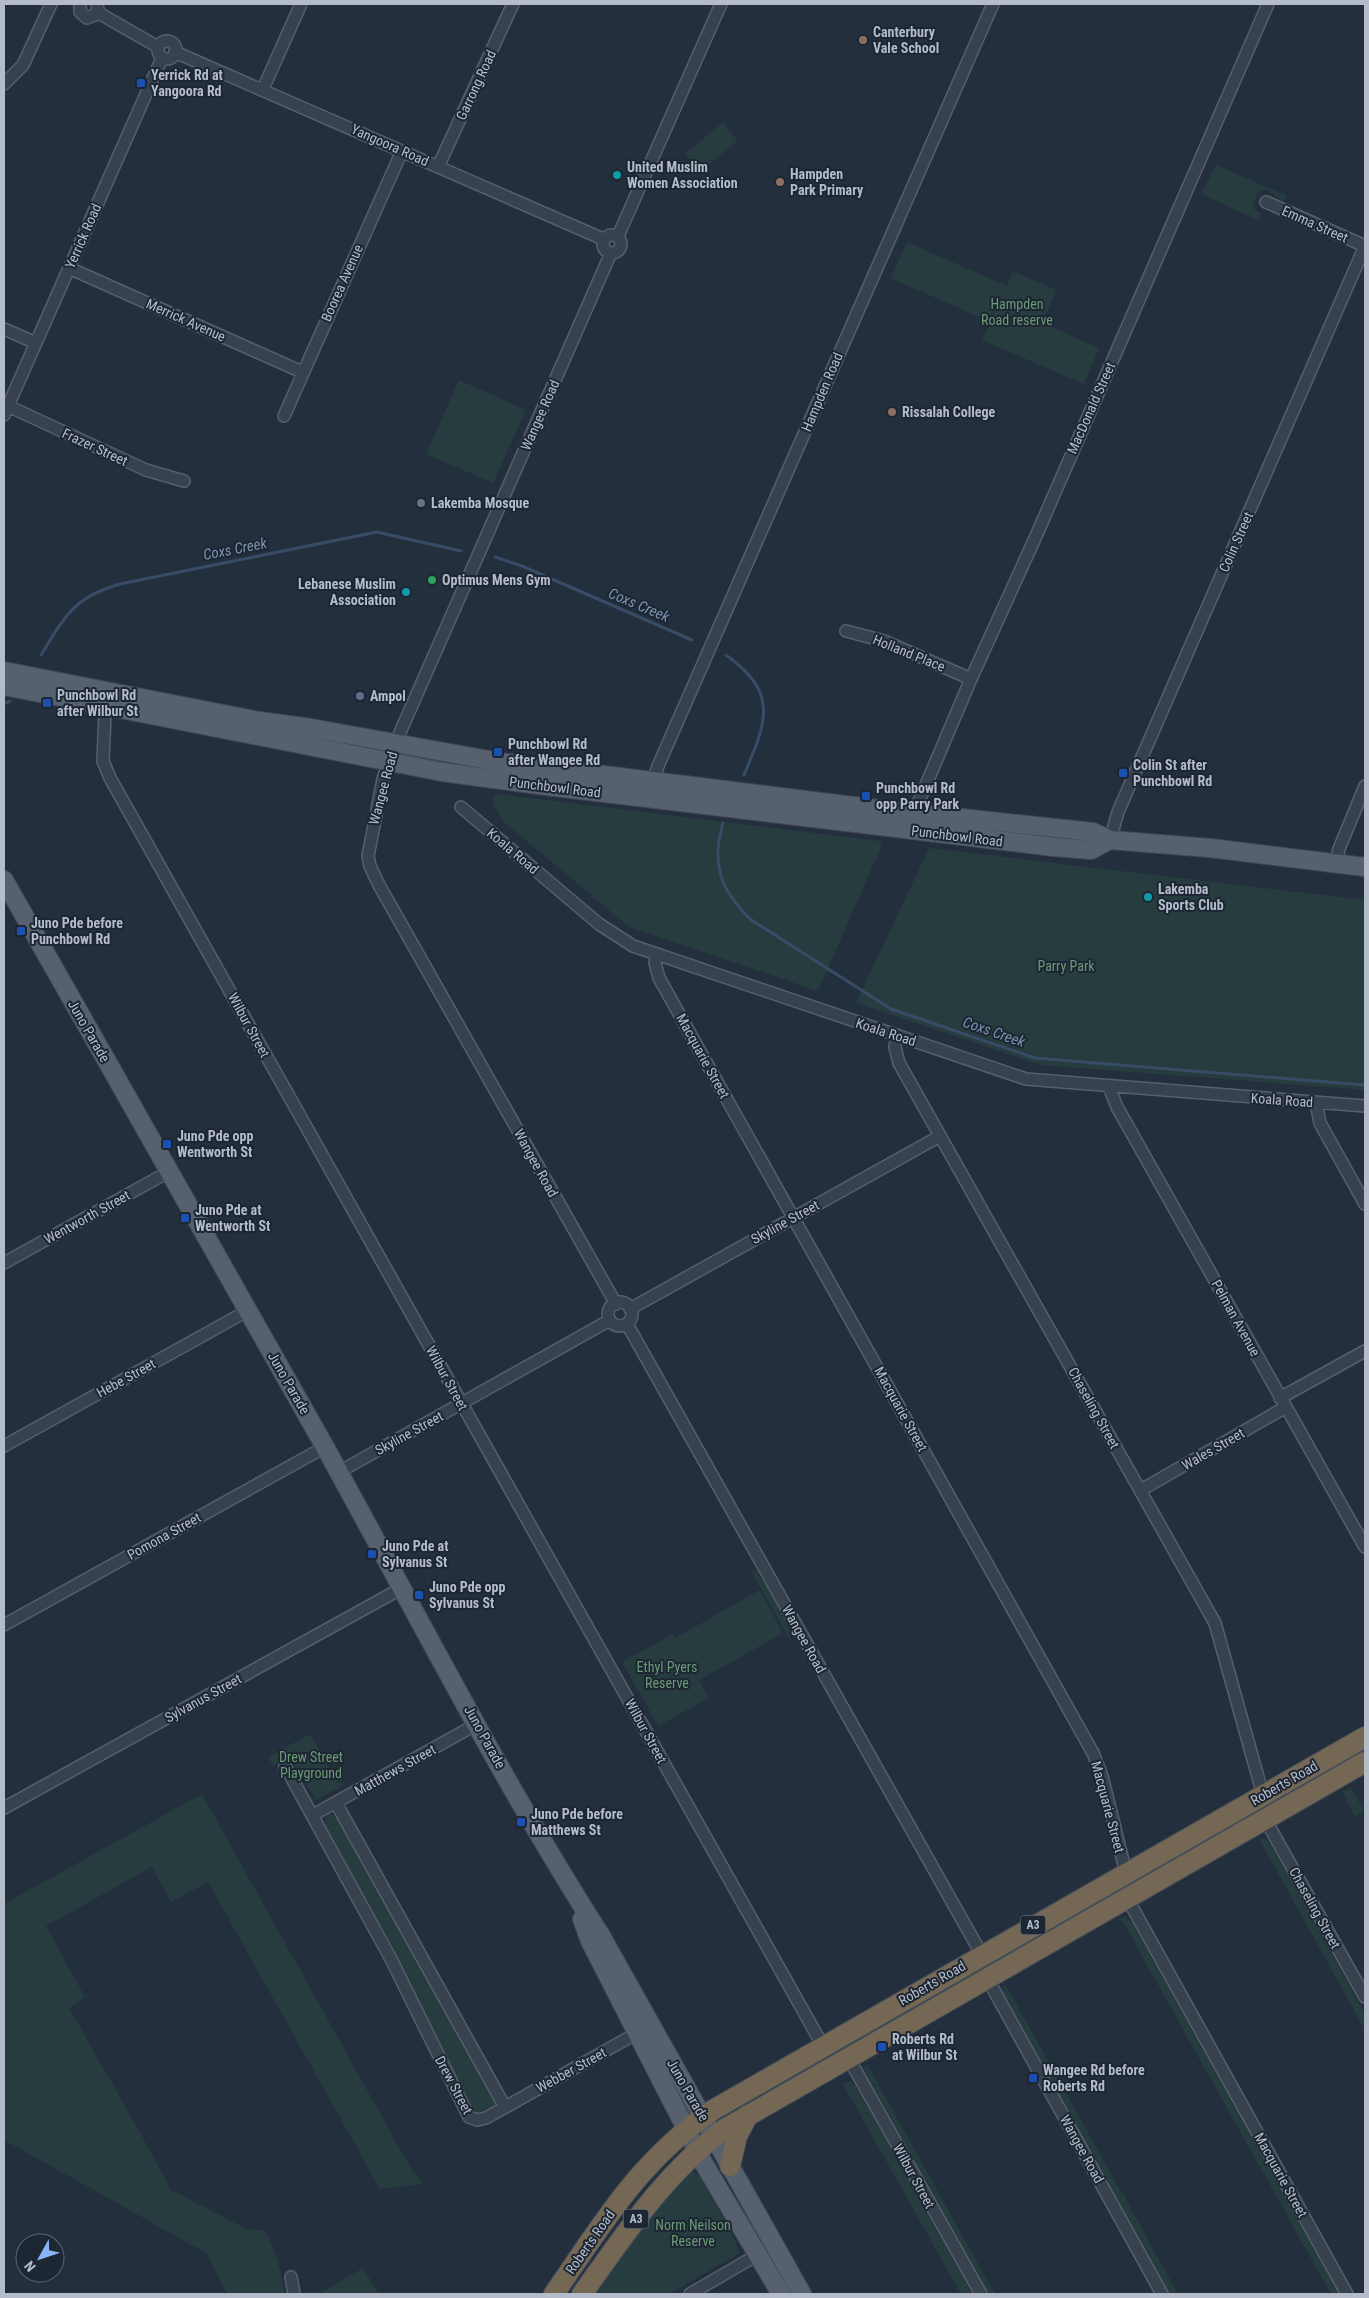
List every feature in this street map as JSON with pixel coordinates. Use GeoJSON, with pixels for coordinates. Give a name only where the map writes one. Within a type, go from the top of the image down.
{"type":"FeatureCollection","features":[{"type":"Feature","properties":{"kind":"highway","name":"Roberts Road"},"geometry":{"type":"LineString","coordinates":[[554,2294],[630,2185],[659,2153],[703,2116],[1365,1736]]}},
{"type":"Feature","properties":{"kind":"highway","name":"Roberts Road"},"geometry":{"type":"LineString","coordinates":[[582,2294],[658,2191],[697,2151],[714,2137],[848,2057],[1365,1762]]}},
{"type":"Feature","properties":{"kind":"highway"},"geometry":{"type":"LineString","coordinates":[[730,2166],[737,2136],[748,2115]]}},
{"type":"Feature","properties":{"kind":"main road","name":"Punchbowl Road"},"geometry":{"type":"LineString","coordinates":[[4,671],[206,711],[500,762],[914,813],[1093,832],[1110,840],[1210,848],[1365,867]]}},
{"type":"Feature","properties":{"kind":"main road","name":"Punchbowl Road"},"geometry":{"type":"LineString","coordinates":[[4,686],[388,762],[514,782],[1054,847],[1091,850],[1110,840]]}},
{"type":"Feature","properties":{"kind":"main road","name":"Juno Parade"},"geometry":{"type":"LineString","coordinates":[[4,880],[325,1447],[477,1724],[571,1888],[600,1934],[802,2294]]}},
{"type":"Feature","properties":{"kind":"main road","name":"Juno Parade"},"geometry":{"type":"LineString","coordinates":[[571,1888],[590,1941],[697,2151],[781,2294]]}},
{"type":"Feature","properties":{"kind":"street"},"geometry":{"type":"LineString","coordinates":[[4,84],[23,65],[51,4]]}},
{"type":"Feature","properties":{"kind":"street"},"geometry":{"type":"LineString","coordinates":[[78,4],[80,12],[87,18],[93,17],[97,8],[160,52]]}},
{"type":"Feature","properties":{"kind":"street"},"geometry":{"type":"LineString","coordinates":[[263,89],[302,4]]}},
{"type":"Feature","properties":{"kind":"street","name":"Garrong Road"},"geometry":{"type":"LineString","coordinates":[[438,167],[513,4]]}},
{"type":"Feature","properties":{"kind":"street"},"geometry":{"type":"LineString","coordinates":[[618,236],[721,4]]}},
{"type":"Feature","properties":{"kind":"street","name":"Hampden Road"},"geometry":{"type":"LineString","coordinates":[[653,781],[993,4]]}},
{"type":"Feature","properties":{"kind":"street","name":"MacDonald Street"},"geometry":{"type":"LineString","coordinates":[[914,813],[971,678],[1036,536],[1268,4]]}},
{"type":"Feature","properties":{"kind":"street","name":"Yangoora Road"},"geometry":{"type":"LineString","coordinates":[[160,52],[164,41],[170,42],[174,45],[176,52],[603,239]]}},
{"type":"Feature","properties":{"kind":"street","name":"Yerrick Road"},"geometry":{"type":"LineString","coordinates":[[6,411],[69,268],[160,52]]}},
{"type":"Feature","properties":{"kind":"street","name":"Boorea Avenue"},"geometry":{"type":"LineString","coordinates":[[284,416],[402,151]]}},
{"type":"Feature","properties":{"kind":"street","name":"Emma Street"},"geometry":{"type":"LineString","coordinates":[[1266,202],[1365,246]]}},
{"type":"Feature","properties":{"kind":"street"},"geometry":{"type":"LineString","coordinates":[[610,234],[618,236],[621,241],[620,247],[616,252],[610,253],[603,248],[603,239],[610,234]]}},
{"type":"Feature","properties":{"kind":"street","name":"Colin Street"},"geometry":{"type":"LineString","coordinates":[[1110,840],[1118,812],[1365,246]]}},
{"type":"Feature","properties":{"kind":"street","name":"Wangee Road"},"geometry":{"type":"LineString","coordinates":[[610,253],[395,744],[388,762],[369,844],[368,862],[616,1304]]}},
{"type":"Feature","properties":{"kind":"street","name":"Merrick Avenue"},"geometry":{"type":"LineString","coordinates":[[69,268],[302,372]]}},
{"type":"Feature","properties":{"kind":"street"},"geometry":{"type":"LineString","coordinates":[[4,329],[36,343]]}},
{"type":"Feature","properties":{"kind":"street","name":"Frazer Street"},"geometry":{"type":"LineString","coordinates":[[6,411],[146,470],[184,481]]}},
{"type":"Feature","properties":{"kind":"street","name":"Holland Place"},"geometry":{"type":"LineString","coordinates":[[846,632],[884,641],[971,678]]}},
{"type":"Feature","properties":{"kind":"street","name":"Wilbur Street"},"geometry":{"type":"LineString","coordinates":[[99,704],[105,715],[102,736],[103,761],[110,778],[823,2046]]}},
{"type":"Feature","properties":{"kind":"street"},"geometry":{"type":"LineString","coordinates":[[1336,864],[1338,848],[1365,786]]}},
{"type":"Feature","properties":{"kind":"street","name":"Koala Road"},"geometry":{"type":"LineString","coordinates":[[461,807],[599,924],[633,946],[1026,1079],[1365,1106]]}},
{"type":"Feature","properties":{"kind":"street","name":"Macquarie Street"},"geometry":{"type":"LineString","coordinates":[[656,955],[655,963],[659,978],[1094,1753],[1102,1776],[1126,1873]]}},
{"type":"Feature","properties":{"kind":"street","name":"Chaseling Street"},"geometry":{"type":"LineString","coordinates":[[897,1035],[895,1047],[899,1063],[1218,1629],[1263,1795]]}},
{"type":"Feature","properties":{"kind":"street","name":"Pelman Avenue"},"geometry":{"type":"LineString","coordinates":[[1110,1087],[1117,1107],[1365,1545]]}},
{"type":"Feature","properties":{"kind":"street"},"geometry":{"type":"LineString","coordinates":[[1316,1102],[1320,1123],[1365,1204]]}},
{"type":"Feature","properties":{"kind":"street","name":"Skyline Street"},"geometry":{"type":"LineString","coordinates":[[630,1308],[940,1136]]}},
{"type":"Feature","properties":{"kind":"street","name":"Wentworth Street"},"geometry":{"type":"LineString","coordinates":[[4,1263],[170,1171]]}},
{"type":"Feature","properties":{"kind":"street"},"geometry":{"type":"LineString","coordinates":[[622,1303],[630,1308],[631,1319],[626,1324],[615,1325],[610,1320],[609,1312],[616,1304],[622,1303]]}},
{"type":"Feature","properties":{"kind":"street","name":"Hebe Street"},"geometry":{"type":"LineString","coordinates":[[4,1446],[248,1311]]}},
{"type":"Feature","properties":{"kind":"street","name":"Skyline Street"},"geometry":{"type":"LineString","coordinates":[[339,1472],[610,1320]]}},
{"type":"Feature","properties":{"kind":"street","name":"Wangee Road"},"geometry":{"type":"LineString","coordinates":[[626,1324],[982,1955]]}},
{"type":"Feature","properties":{"kind":"street","name":"Wales Street"},"geometry":{"type":"LineString","coordinates":[[1140,1490],[1365,1351]]}},
{"type":"Feature","properties":{"kind":"street","name":"Pomona Street"},"geometry":{"type":"LineString","coordinates":[[4,1625],[325,1447]]}},
{"type":"Feature","properties":{"kind":"street","name":"Sylvanus Street"},"geometry":{"type":"LineString","coordinates":[[4,1808],[402,1588]]}},
{"type":"Feature","properties":{"kind":"street","name":"Matthews Street"},"geometry":{"type":"LineString","coordinates":[[313,1815],[477,1724]]}},
{"type":"Feature","properties":{"kind":"street","name":"Drew Street"},"geometry":{"type":"LineString","coordinates":[[285,1766],[391,1959],[466,2114],[473,2119],[482,2120],[505,2107]]}},
{"type":"Feature","properties":{"kind":"street"},"geometry":{"type":"LineString","coordinates":[[336,1803],[505,2107]]}},
{"type":"Feature","properties":{"kind":"street","name":"Chaseling Street"},"geometry":{"type":"LineString","coordinates":[[1265,1819],[1361,1977],[1365,1997]]}},
{"type":"Feature","properties":{"kind":"street","name":"Macquarie Street"},"geometry":{"type":"LineString","coordinates":[[1127,1898],[1347,2294]]}},
{"type":"Feature","properties":{"kind":"street","name":"Wangee Road"},"geometry":{"type":"LineString","coordinates":[[987,1978],[1162,2294]]}},
{"type":"Feature","properties":{"kind":"street","name":"Webber Street"},"geometry":{"type":"LineString","coordinates":[[505,2107],[637,2033]]}},
{"type":"Feature","properties":{"kind":"street","name":"Wilbur Street"},"geometry":{"type":"LineString","coordinates":[[848,2057],[981,2294]]}},
{"type":"Feature","properties":{"kind":"street"},"geometry":{"type":"LineString","coordinates":[[690,2294],[757,2256]]}},
{"type":"Feature","properties":{"kind":"street"},"geometry":{"type":"LineString","coordinates":[[291,2277],[294,2294]]}},
{"type":"Feature","properties":{"kind":"green space"},"geometry":{"type":"Polygon","coordinates":[[[723,122],[738,141],[700,172],[685,154],[723,122]]]}},
{"type":"Feature","properties":{"kind":"green space"},"geometry":{"type":"Polygon","coordinates":[[[1216,165],[1287,196],[1283,201],[1266,189],[1257,193],[1253,205],[1254,209],[1261,214],[1258,220],[1201,194],[1216,165]]]}},
{"type":"Feature","properties":{"kind":"green space","name":"Hampden Road reserve"},"geometry":{"type":"Polygon","coordinates":[[[907,242],[1007,286],[1013,271],[1056,290],[1043,323],[1099,348],[1084,384],[982,340],[990,322],[891,278],[907,242]]]}},
{"type":"Feature","properties":{"kind":"green space"},"geometry":{"type":"Polygon","coordinates":[[[459,380],[526,410],[493,483],[426,454],[459,380]]]}},
{"type":"Feature","properties":{"kind":"green space"},"geometry":{"type":"Polygon","coordinates":[[[498,794],[880,841],[882,845],[818,991],[629,927],[505,823],[495,808],[493,798],[498,794]]]}},
{"type":"Feature","properties":{"kind":"green space","name":"Parry Park"},"geometry":{"type":"Polygon","coordinates":[[[929,848],[1365,900],[1365,1090],[1041,1065],[856,1003],[929,848]]]}},
{"type":"Feature","properties":{"kind":"green space"},"geometry":{"type":"Polygon","coordinates":[[[756,1571],[777,1599],[783,1611],[791,1635],[789,1638],[752,1572],[756,1571]]]}},
{"type":"Feature","properties":{"kind":"green space","name":"Ethyl Pyers Reserve"},"geometry":{"type":"Polygon","coordinates":[[[760,1590],[783,1633],[699,1680],[709,1698],[658,1726],[622,1662],[673,1634],[675,1638],[760,1590]]]}},
{"type":"Feature","properties":{"kind":"green space","name":"Drew Street Playground"},"geometry":{"type":"Polygon","coordinates":[[[310,1734],[335,1778],[340,1783],[347,1783],[316,1800],[289,1757],[273,1766],[268,1757],[310,1734]]]}},
{"type":"Feature","properties":{"kind":"green space"},"geometry":{"type":"Polygon","coordinates":[[[1365,1746],[1365,1753],[821,2063],[800,2071],[1365,1746]]]}},
{"type":"Feature","properties":{"kind":"green space"},"geometry":{"type":"Polygon","coordinates":[[[1351,1787],[1364,1811],[1355,1816],[1342,1792],[1351,1787]]]}},
{"type":"Feature","properties":{"kind":"green space"},"geometry":{"type":"Polygon","coordinates":[[[202,1794],[410,2167],[424,2184],[380,2189],[208,1882],[171,1902],[152,1867],[46,1926],[85,1997],[69,2008],[171,2190],[245,2228],[265,2231],[278,2261],[285,2294],[227,2294],[206,2253],[4,2140],[4,1904],[202,1794]]]}},
{"type":"Feature","properties":{"kind":"green space"},"geometry":{"type":"Polygon","coordinates":[[[331,1814],[338,1817],[496,2102],[488,2111],[476,2113],[473,2109],[394,1952],[325,1824],[326,1816],[331,1814]]]}},
{"type":"Feature","properties":{"kind":"green space"},"geometry":{"type":"Polygon","coordinates":[[[1264,1838],[1270,1843],[1365,2014],[1365,2030],[1259,1839],[1264,1838]]]}},
{"type":"Feature","properties":{"kind":"green space"},"geometry":{"type":"Polygon","coordinates":[[[1125,1916],[1132,1923],[1339,2294],[1331,2294],[1123,1922],[1117,1920],[1125,1916]]]}},
{"type":"Feature","properties":{"kind":"green space"},"geometry":{"type":"Polygon","coordinates":[[[1001,1987],[1007,1987],[1120,2190],[1123,2192],[1178,2294],[1170,2294],[1002,1990],[1001,1987]]]}},
{"type":"Feature","properties":{"kind":"green space"},"geometry":{"type":"Polygon","coordinates":[[[867,2065],[995,2294],[989,2294],[866,2073],[864,2067],[867,2065]]]}},
{"type":"Feature","properties":{"kind":"green space"},"geometry":{"type":"Polygon","coordinates":[[[851,2081],[857,2088],[972,2294],[961,2294],[843,2084],[851,2081]]]}},
{"type":"Feature","properties":{"kind":"green space","name":"Norm Neilson Reserve"},"geometry":{"type":"Polygon","coordinates":[[[691,2171],[700,2176],[730,2230],[740,2253],[669,2294],[593,2294],[651,2213],[691,2171]]]}},
{"type":"Feature","properties":{"kind":"green space"},"geometry":{"type":"Polygon","coordinates":[[[363,2268],[379,2294],[319,2294],[363,2268]]]}},
{"type":"Feature","properties":{"kind":"waterway","name":"Coxs Creek"},"geometry":{"type":"LineString","coordinates":[[41,655],[57,629],[72,610],[92,595],[120,584],[377,532],[461,551]]}},
{"type":"Feature","properties":{"kind":"waterway","name":"Coxs Creek"},"geometry":{"type":"LineString","coordinates":[[495,557],[522,566],[692,640]]}},
{"type":"Feature","properties":{"kind":"waterway","name":"Coxs Creek"},"geometry":{"type":"LineString","coordinates":[[726,655],[743,669],[754,682],[761,695],[764,709],[758,739],[744,775]]}},
{"type":"Feature","properties":{"kind":"waterway","name":"Coxs Creek"},"geometry":{"type":"LineString","coordinates":[[4,704],[10,701]]}},
{"type":"Feature","properties":{"kind":"waterway","name":"Coxs Creek"},"geometry":{"type":"LineString","coordinates":[[723,823],[719,838],[718,863],[725,886],[740,908],[750,919],[891,1009],[1035,1058],[1365,1085]]}},
{"type":"Feature","properties":{"kind":"place","name":"Canterbury Vale School"},"geometry":{"type":"Point","coordinates":[863,40]}},
{"type":"Feature","properties":{"kind":"place","name":"Yerrick Rd at Yangoora Rd"},"geometry":{"type":"Point","coordinates":[141,83]}},
{"type":"Feature","properties":{"kind":"place","name":"United Muslim Women Association"},"geometry":{"type":"Point","coordinates":[617,175]}},
{"type":"Feature","properties":{"kind":"place","name":"Hampden Park Primary"},"geometry":{"type":"Point","coordinates":[780,182]}},
{"type":"Feature","properties":{"kind":"place","name":"Rissalah College"},"geometry":{"type":"Point","coordinates":[892,412]}},
{"type":"Feature","properties":{"kind":"place","name":"Lakemba Mosque"},"geometry":{"type":"Point","coordinates":[421,503]}},
{"type":"Feature","properties":{"kind":"place","name":"Optimus Mens Gym"},"geometry":{"type":"Point","coordinates":[432,580]}},
{"type":"Feature","properties":{"kind":"place","name":"Lebanese Muslim Association"},"geometry":{"type":"Point","coordinates":[406,592]}},
{"type":"Feature","properties":{"kind":"place","name":"Ampol"},"geometry":{"type":"Point","coordinates":[360,696]}},
{"type":"Feature","properties":{"kind":"place","name":"Punchbowl Rd after Wilbur St"},"geometry":{"type":"Point","coordinates":[47,703]}},
{"type":"Feature","properties":{"kind":"place","name":"Punchbowl Rd after Wangee Rd"},"geometry":{"type":"Point","coordinates":[498,752]}},
{"type":"Feature","properties":{"kind":"place","name":"Colin St after Punchbowl Rd"},"geometry":{"type":"Point","coordinates":[1123,773]}},
{"type":"Feature","properties":{"kind":"place","name":"Punchbowl Rd opp Parry Park"},"geometry":{"type":"Point","coordinates":[866,796]}},
{"type":"Feature","properties":{"kind":"place","name":"Lakemba Sports Club"},"geometry":{"type":"Point","coordinates":[1148,897]}},
{"type":"Feature","properties":{"kind":"place","name":"Juno Pde before Punchbowl Rd"},"geometry":{"type":"Point","coordinates":[21,931]}},
{"type":"Feature","properties":{"kind":"place","name":"Juno Pde opp Wentworth St"},"geometry":{"type":"Point","coordinates":[167,1144]}},
{"type":"Feature","properties":{"kind":"place","name":"Juno Pde at Wentworth St"},"geometry":{"type":"Point","coordinates":[185,1218]}},
{"type":"Feature","properties":{"kind":"place","name":"Juno Pde at Sylvanus St"},"geometry":{"type":"Point","coordinates":[372,1554]}},
{"type":"Feature","properties":{"kind":"place","name":"Juno Pde opp Sylvanus St"},"geometry":{"type":"Point","coordinates":[419,1595]}},
{"type":"Feature","properties":{"kind":"place","name":"Juno Pde before Matthews St"},"geometry":{"type":"Point","coordinates":[521,1822]}},
{"type":"Feature","properties":{"kind":"place","name":"Roberts Rd at Wilbur St"},"geometry":{"type":"Point","coordinates":[882,2047]}},
{"type":"Feature","properties":{"kind":"place","name":"Wangee Rd before Roberts Rd"},"geometry":{"type":"Point","coordinates":[1033,2078]}}]}
